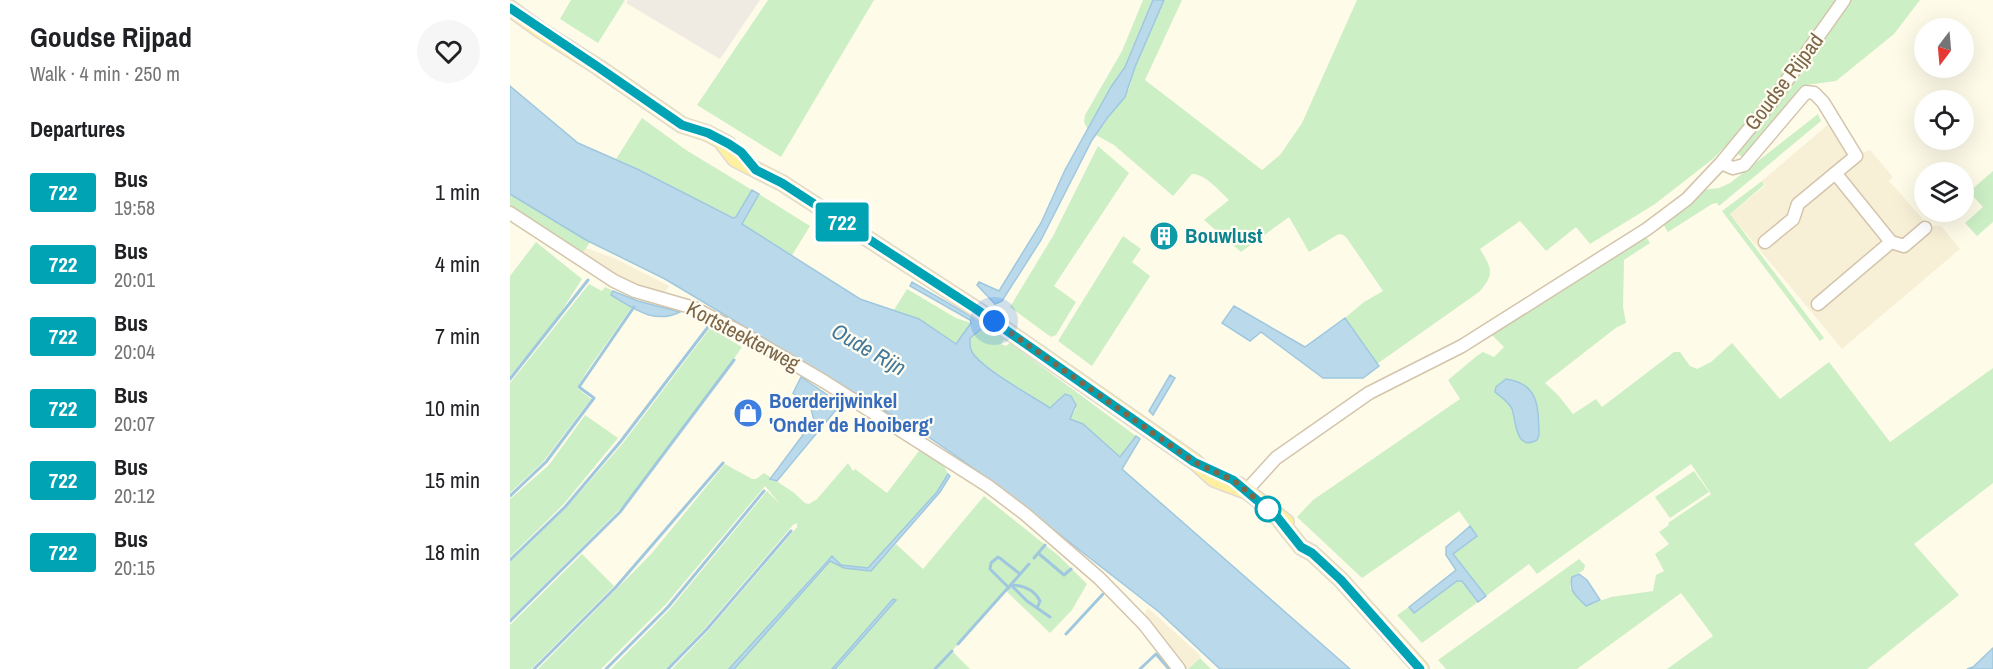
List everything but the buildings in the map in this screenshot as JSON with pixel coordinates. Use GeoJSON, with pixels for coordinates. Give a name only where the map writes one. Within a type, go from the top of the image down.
{"type":"FeatureCollection","features":[{"type":"Feature","properties":{"kind":"main road"},"geometry":{"type":"LineString","coordinates":[[510,8],[682,125],[714,137],[735,159],[782,183],[976,309],[1194,462],[1221,472],[1233,480],[1278,518],[1301,547],[1312,553],[1341,580],[1420,669]]}},
{"type":"Feature","properties":{"kind":"street","name":"Goudse Rijpad"},"geometry":{"type":"LineString","coordinates":[[1246,492],[1276,458],[1369,393],[1462,346],[1647,229],[1687,199],[1721,163],[1773,100],[1844,0]]}},
{"type":"Feature","properties":{"kind":"street","name":"Goudse Rijpad"},"geometry":{"type":"LineString","coordinates":[[1721,163],[1733,168],[1744,165],[1806,92],[1815,93],[1823,102],[1856,156],[1798,204],[1793,219],[1765,242]]}},
{"type":"Feature","properties":{"kind":"street"},"geometry":{"type":"LineString","coordinates":[[1836,174],[1891,242],[1904,246],[1925,228]]}},
{"type":"Feature","properties":{"kind":"street","name":"Kortsteekterweg"},"geometry":{"type":"LineString","coordinates":[[510,213],[614,281],[635,291],[694,308],[740,332],[825,382],[988,486],[1025,514],[1099,578],[1144,624],[1179,669]]}},
{"type":"Feature","properties":{"kind":"street"},"geometry":{"type":"LineString","coordinates":[[1818,304],[1891,242]]}},
{"type":"Feature","properties":{"kind":"shaded area"},"geometry":{"type":"Polygon","coordinates":[[[628,0],[760,0],[720,59],[626,3],[628,0]]]}},
{"type":"Feature","properties":{"kind":"shaded area"},"geometry":{"type":"Polygon","coordinates":[[[1831,122],[1854,156],[1870,150],[1893,177],[1889,181],[1914,209],[1914,222],[1941,226],[1960,249],[1842,349],[1730,214],[1765,186],[1762,181],[1831,122]]]}},
{"type":"Feature","properties":{"kind":"shaded area"},"geometry":{"type":"Polygon","coordinates":[[[586,248],[616,259],[669,286],[663,296],[640,289],[581,256],[586,248]]]}},
{"type":"Feature","properties":{"kind":"shaded area"},"geometry":{"type":"Polygon","coordinates":[[[1148,608],[1201,656],[1188,669],[1185,669],[1153,631],[1145,612],[1148,608]]]}},
{"type":"Feature","properties":{"kind":"green space"},"geometry":{"type":"Polygon","coordinates":[[[571,0],[625,0],[598,43],[560,19],[571,0]]]}},
{"type":"Feature","properties":{"kind":"green space"},"geometry":{"type":"Polygon","coordinates":[[[768,0],[874,0],[781,157],[697,105],[768,0]]]}},
{"type":"Feature","properties":{"kind":"green space"},"geometry":{"type":"Polygon","coordinates":[[[1143,0],[1153,0],[1125,67],[1111,87],[1088,130],[1084,122],[1085,115],[1122,51],[1143,0]]]}},
{"type":"Feature","properties":{"kind":"green space"},"geometry":{"type":"Polygon","coordinates":[[[1164,0],[1182,0],[1145,80],[1262,170],[1280,155],[1302,123],[1357,0],[1835,0],[1762,108],[1714,158],[1655,204],[1590,244],[1576,227],[1546,251],[1520,221],[1480,249],[1489,267],[1490,276],[1479,292],[1377,364],[1345,318],[1364,302],[1383,291],[1346,237],[1341,234],[1337,235],[1309,252],[1289,217],[1241,252],[1204,220],[1229,200],[1212,184],[1192,174],[1173,196],[1114,145],[1096,135],[1129,89],[1135,67],[1164,0]]]}},
{"type":"Feature","properties":{"kind":"green space"},"geometry":{"type":"Polygon","coordinates":[[[1849,0],[1920,0],[1894,34],[1836,81],[1805,85],[1743,158],[1736,152],[1849,0]]]}},
{"type":"Feature","properties":{"kind":"green space"},"geometry":{"type":"Polygon","coordinates":[[[1818,114],[1821,121],[1719,206],[1717,203],[1712,204],[1668,232],[1663,224],[1701,190],[1719,188],[1730,183],[1818,114]]]}},
{"type":"Feature","properties":{"kind":"green space"},"geometry":{"type":"Polygon","coordinates":[[[642,118],[686,150],[752,190],[735,218],[616,159],[642,118]]]}},
{"type":"Feature","properties":{"kind":"green space"},"geometry":{"type":"Polygon","coordinates":[[[1098,146],[1129,173],[1054,286],[1076,302],[1056,335],[1051,337],[1010,307],[1053,236],[1098,146]]]}},
{"type":"Feature","properties":{"kind":"green space"},"geometry":{"type":"Polygon","coordinates":[[[1993,171],[1993,222],[1977,236],[1965,223],[1974,222],[1974,215],[1983,207],[1974,197],[1974,188],[1993,171]]]}},
{"type":"Feature","properties":{"kind":"green space"},"geometry":{"type":"Polygon","coordinates":[[[1762,181],[1764,185],[1730,214],[1824,338],[1820,341],[1722,211],[1762,181]]]}},
{"type":"Feature","properties":{"kind":"green space"},"geometry":{"type":"Polygon","coordinates":[[[510,194],[590,242],[581,256],[510,208],[510,194]]]}},
{"type":"Feature","properties":{"kind":"green space"},"geometry":{"type":"Polygon","coordinates":[[[759,194],[810,226],[791,257],[742,224],[759,194]]]}},
{"type":"Feature","properties":{"kind":"green space"},"geometry":{"type":"Polygon","coordinates":[[[1645,235],[1650,243],[1624,260],[1623,307],[1626,323],[1617,327],[1545,383],[1573,414],[1596,399],[1602,407],[1674,352],[1680,352],[1690,366],[1697,369],[1711,362],[1732,343],[1780,399],[1829,362],[1890,442],[1993,368],[1993,483],[1914,544],[1959,595],[1867,669],[1667,669],[1713,636],[1681,593],[1577,669],[1446,669],[1438,660],[1579,559],[1585,565],[1584,570],[1572,577],[1570,588],[1586,606],[1611,597],[1653,591],[1656,575],[1664,571],[1655,554],[1669,544],[1659,532],[1669,525],[1668,523],[1711,494],[1691,464],[1537,574],[1529,564],[1486,596],[1453,554],[1477,536],[1459,511],[1362,578],[1297,517],[1313,500],[1460,399],[1448,380],[1483,352],[1494,357],[1504,347],[1489,332],[1645,235]],[[1506,379],[1496,387],[1495,392],[1510,406],[1522,437],[1533,442],[1539,435],[1535,399],[1525,386],[1506,379]]]}},
{"type":"Feature","properties":{"kind":"green space"},"geometry":{"type":"Polygon","coordinates":[[[1123,236],[1141,249],[1132,262],[1150,276],[1092,366],[1058,341],[1123,236]]]}},
{"type":"Feature","properties":{"kind":"green space"},"geometry":{"type":"Polygon","coordinates":[[[536,242],[582,279],[557,318],[510,376],[510,276],[536,242]]]}},
{"type":"Feature","properties":{"kind":"green space"},"geometry":{"type":"Polygon","coordinates":[[[589,284],[602,291],[605,287],[613,291],[611,295],[632,307],[577,388],[591,399],[543,462],[510,493],[510,383],[589,284]]]}},
{"type":"Feature","properties":{"kind":"green space"},"geometry":{"type":"Polygon","coordinates":[[[907,289],[956,318],[971,323],[956,344],[919,319],[894,310],[907,289]]]}},
{"type":"Feature","properties":{"kind":"green space"},"geometry":{"type":"Polygon","coordinates":[[[985,326],[1005,338],[1001,344],[1006,346],[1010,343],[1136,436],[1120,458],[1105,444],[1070,419],[1076,409],[1074,400],[1064,394],[1051,409],[981,362],[969,347],[970,337],[985,326]]]}},
{"type":"Feature","properties":{"kind":"green space"},"geometry":{"type":"Polygon","coordinates":[[[710,328],[742,347],[625,504],[510,619],[510,562],[566,508],[623,443],[710,328]]]}},
{"type":"Feature","properties":{"kind":"green space"},"geometry":{"type":"Polygon","coordinates":[[[585,415],[618,438],[563,505],[510,557],[510,499],[549,465],[585,415]]]}},
{"type":"Feature","properties":{"kind":"green space"},"geometry":{"type":"Polygon","coordinates":[[[919,451],[943,464],[948,474],[937,492],[868,568],[841,565],[833,556],[827,560],[729,669],[672,669],[708,631],[797,527],[797,523],[666,669],[611,669],[670,609],[767,491],[780,504],[765,486],[666,604],[601,669],[538,669],[652,553],[725,464],[752,479],[764,473],[809,504],[817,499],[848,463],[853,471],[855,469],[887,493],[919,451]]]}},
{"type":"Feature","properties":{"kind":"green space"},"geometry":{"type":"Polygon","coordinates":[[[1694,471],[1709,492],[1670,518],[1655,497],[1694,471]]]}},
{"type":"Feature","properties":{"kind":"green space"},"geometry":{"type":"Polygon","coordinates":[[[984,496],[1059,556],[1087,584],[1072,610],[1050,633],[1006,591],[952,651],[970,669],[835,669],[896,601],[832,669],[734,669],[830,561],[844,568],[871,571],[896,544],[923,569],[984,496]]]}},
{"type":"Feature","properties":{"kind":"green space"},"geometry":{"type":"Polygon","coordinates":[[[582,554],[614,586],[531,669],[510,669],[510,625],[582,554]]]}},
{"type":"Feature","properties":{"kind":"green space"},"geometry":{"type":"Polygon","coordinates":[[[1461,580],[1478,602],[1422,643],[1397,615],[1409,607],[1414,613],[1461,580]]]}},
{"type":"Feature","properties":{"kind":"green space"},"geometry":{"type":"Polygon","coordinates":[[[1200,658],[1211,669],[1188,669],[1200,658]]]}},
{"type":"Feature","properties":{"kind":"water"},"geometry":{"type":"Polygon","coordinates":[[[1153,0],[1164,0],[1135,67],[1125,97],[1092,140],[1041,240],[1002,301],[995,304],[977,285],[979,282],[999,291],[1041,223],[1065,170],[1111,87],[1125,67],[1153,0]]]}},
{"type":"Feature","properties":{"kind":"water","name":"Oude Rijn"},"geometry":{"type":"Polygon","coordinates":[[[510,86],[578,143],[637,169],[733,218],[736,217],[752,190],[759,194],[742,224],[860,299],[919,319],[956,344],[971,323],[970,320],[910,286],[912,282],[981,322],[985,326],[970,338],[971,350],[977,359],[996,374],[1050,408],[1065,394],[1071,396],[1076,405],[1070,419],[1083,424],[1120,457],[1136,436],[1140,439],[1122,469],[1350,669],[1220,669],[1159,612],[986,477],[927,436],[665,279],[586,240],[510,194],[510,86]]]}},
{"type":"Feature","properties":{"kind":"water"},"geometry":{"type":"Polygon","coordinates":[[[613,291],[638,301],[680,312],[670,316],[653,316],[611,295],[613,291]]]}},
{"type":"Feature","properties":{"kind":"water"},"geometry":{"type":"Polygon","coordinates":[[[1234,306],[1305,347],[1345,318],[1379,366],[1363,378],[1323,378],[1261,332],[1250,341],[1222,323],[1234,306]]]}},
{"type":"Feature","properties":{"kind":"water"},"geometry":{"type":"Polygon","coordinates":[[[1170,375],[1175,378],[1153,415],[1149,411],[1170,375]]]}},
{"type":"Feature","properties":{"kind":"water"},"geometry":{"type":"Polygon","coordinates":[[[801,377],[841,404],[777,481],[770,479],[814,420],[811,409],[793,393],[801,377]]]}},
{"type":"Feature","properties":{"kind":"water"},"geometry":{"type":"Polygon","coordinates":[[[1506,379],[1525,386],[1535,399],[1539,435],[1537,440],[1530,443],[1520,438],[1511,406],[1495,392],[1496,387],[1506,379]]]}},
{"type":"Feature","properties":{"kind":"water"},"geometry":{"type":"Polygon","coordinates":[[[948,474],[950,476],[940,492],[871,571],[844,568],[830,561],[734,669],[729,669],[832,556],[841,565],[868,568],[937,492],[948,474]]]}},
{"type":"Feature","properties":{"kind":"water"},"geometry":{"type":"Polygon","coordinates":[[[1470,526],[1477,536],[1453,554],[1486,596],[1478,602],[1462,581],[1457,581],[1414,613],[1409,607],[1456,570],[1446,555],[1446,547],[1470,526]]]}},
{"type":"Feature","properties":{"kind":"water"},"geometry":{"type":"Polygon","coordinates":[[[1579,574],[1587,580],[1600,600],[1586,606],[1576,596],[1571,582],[1572,577],[1579,574]]]}},
{"type":"Feature","properties":{"kind":"water"},"geometry":{"type":"Polygon","coordinates":[[[893,599],[896,600],[835,669],[832,669],[893,599]]]}},
{"type":"Feature","properties":{"kind":"water"},"geometry":{"type":"Polygon","coordinates":[[[1993,648],[1993,669],[1967,669],[1973,667],[1993,648]]]}},
{"type":"Feature","properties":{"kind":"waterway"},"geometry":{"type":"LineString","coordinates":[[510,379],[588,280]]}},
{"type":"Feature","properties":{"kind":"waterway"},"geometry":{"type":"LineString","coordinates":[[510,496],[546,462],[594,398],[579,387],[634,307]]}},
{"type":"Feature","properties":{"kind":"waterway"},"geometry":{"type":"LineString","coordinates":[[510,560],[565,507],[621,441],[708,327]]}},
{"type":"Feature","properties":{"kind":"waterway"},"geometry":{"type":"LineString","coordinates":[[510,621],[620,512],[734,360]]}},
{"type":"Feature","properties":{"kind":"waterway"},"geometry":{"type":"LineString","coordinates":[[534,669],[616,587],[723,463]]}},
{"type":"Feature","properties":{"kind":"waterway"},"geometry":{"type":"LineString","coordinates":[[606,669],[668,607],[764,491]]}},
{"type":"Feature","properties":{"kind":"waterway"},"geometry":{"type":"LineString","coordinates":[[668,669],[707,629],[791,531]]}},
{"type":"Feature","properties":{"kind":"waterway"},"geometry":{"type":"LineString","coordinates":[[1034,558],[1045,545]]}},
{"type":"Feature","properties":{"kind":"waterway"},"geometry":{"type":"LineString","coordinates":[[1038,553],[1064,575],[1071,569]]}},
{"type":"Feature","properties":{"kind":"waterway"},"geometry":{"type":"LineString","coordinates":[[1009,588],[990,569],[991,563],[998,557],[1020,574]]}},
{"type":"Feature","properties":{"kind":"waterway"},"geometry":{"type":"LineString","coordinates":[[958,644],[1029,564]]}},
{"type":"Feature","properties":{"kind":"waterway"},"geometry":{"type":"LineString","coordinates":[[1011,585],[1027,601],[1050,617]]}},
{"type":"Feature","properties":{"kind":"waterway"},"geometry":{"type":"LineString","coordinates":[[1013,585],[1035,594],[1040,601],[1037,608]]}},
{"type":"Feature","properties":{"kind":"waterway"},"geometry":{"type":"LineString","coordinates":[[1066,634],[1103,594]]}},
{"type":"Feature","properties":{"kind":"waterway"},"geometry":{"type":"LineString","coordinates":[[935,669],[952,651]]}},
{"type":"Feature","properties":{"kind":"waterway"},"geometry":{"type":"LineString","coordinates":[[1140,669],[1156,654],[1169,669]]}},
{"type":"Feature","properties":{"kind":"bus line","name":"722"},"geometry":{"type":"LineString","coordinates":[[510,8],[682,125],[708,133],[729,144],[741,152],[756,170],[782,183],[976,309],[1194,462],[1221,472],[1233,480],[1278,518],[1301,547],[1312,553],[1341,580],[1420,669]]}},
{"type":"Feature","properties":{"kind":"place","name":"Bouwlust"},"geometry":{"type":"Point","coordinates":[1164,236]}},
{"type":"Feature","properties":{"kind":"place","name":"Boerderijwinkel 'Onder de Hooiberg'"},"geometry":{"type":"Point","coordinates":[748,413]}},
{"type":"Feature","properties":{"kind":"route"},"geometry":{"type":"LineString","coordinates":[[994,321],[1194,462],[1221,472],[1233,480],[1268,509]]}}]}
